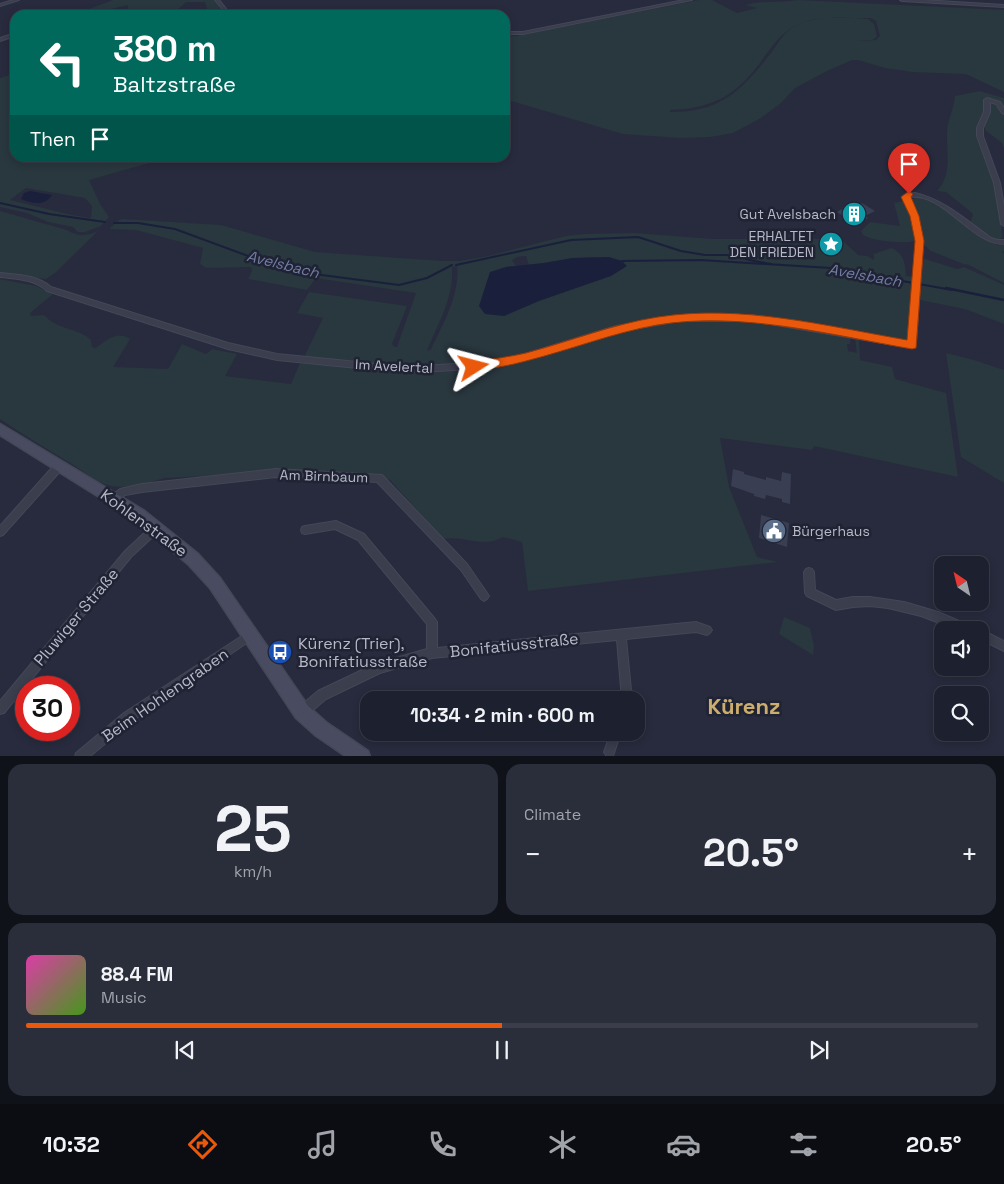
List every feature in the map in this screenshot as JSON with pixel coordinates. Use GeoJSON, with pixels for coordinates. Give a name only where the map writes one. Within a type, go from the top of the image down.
{"type":"FeatureCollection","features":[{"type":"Feature","properties":{"kind":"main road","name":"Kohlenstraße"},"geometry":{"type":"LineString","coordinates":[[0,429],[114,499],[156,528],[205,572],[251,635],[302,712],[321,729],[362,756]]}},
{"type":"Feature","properties":{"kind":"street"},"geometry":{"type":"LineString","coordinates":[[0,5],[17,0]]}},
{"type":"Feature","properties":{"kind":"street"},"geometry":{"type":"LineString","coordinates":[[217,0],[225,10]]}},
{"type":"Feature","properties":{"kind":"street"},"geometry":{"type":"LineString","coordinates":[[510,33],[523,33],[690,0]]}},
{"type":"Feature","properties":{"kind":"street"},"geometry":{"type":"LineString","coordinates":[[902,0],[1004,6]]}},
{"type":"Feature","properties":{"kind":"street"},"geometry":{"type":"LineString","coordinates":[[1004,112],[998,103],[988,100],[987,112],[980,132],[997,183],[1004,224]]}},
{"type":"Feature","properties":{"kind":"street","name":"Im Avelertal"},"geometry":{"type":"LineString","coordinates":[[0,275],[46,285],[49,289],[228,346],[277,357],[388,368],[423,369],[485,365],[525,357],[616,329],[658,321],[694,317],[774,321],[912,345],[920,241],[915,216],[906,197],[909,194],[934,201],[989,238],[997,242],[1004,242]]}},
{"type":"Feature","properties":{"kind":"street"},"geometry":{"type":"LineString","coordinates":[[0,532],[60,465]]}},
{"type":"Feature","properties":{"kind":"street","name":"Am Birnbaum"},"geometry":{"type":"LineString","coordinates":[[114,499],[123,492],[142,488],[276,474],[379,478],[464,567],[484,596]]}},
{"type":"Feature","properties":{"kind":"street"},"geometry":{"type":"LineString","coordinates":[[305,530],[336,526],[361,537],[432,622],[432,653]]}},
{"type":"Feature","properties":{"kind":"street","name":"Pluwiger Straße"},"geometry":{"type":"LineString","coordinates":[[0,709],[128,554],[156,528]]}},
{"type":"Feature","properties":{"kind":"street"},"geometry":{"type":"LineString","coordinates":[[809,572],[810,593],[836,605],[853,601],[885,602],[907,607],[945,621]]}},
{"type":"Feature","properties":{"kind":"street","name":"Bonifatiusstraße"},"geometry":{"type":"LineString","coordinates":[[302,712],[322,695],[361,676],[379,668],[432,653],[696,626],[707,630]]}},
{"type":"Feature","properties":{"kind":"street"},"geometry":{"type":"LineString","coordinates":[[621,634],[626,691]]}},
{"type":"Feature","properties":{"kind":"street","name":"Beim Hohlengraben"},"geometry":{"type":"LineString","coordinates":[[80,756],[135,712],[251,635]]}},
{"type":"Feature","properties":{"kind":"street"},"geometry":{"type":"LineString","coordinates":[[989,638],[1004,646]]}},
{"type":"Feature","properties":{"kind":"street"},"geometry":{"type":"LineString","coordinates":[[609,752],[613,741]]}},
{"type":"Feature","properties":{"kind":"shaded area"},"geometry":{"type":"Polygon","coordinates":[[[113,0],[214,0],[221,10],[208,10],[205,2],[186,2],[177,10],[128,10],[128,5],[106,10],[86,10],[113,0]]]}},
{"type":"Feature","properties":{"kind":"shaded area"},"geometry":{"type":"Polygon","coordinates":[[[699,0],[712,0],[737,13],[757,8],[745,5],[752,3],[799,0],[1004,10],[1004,92],[966,74],[912,72],[852,60],[795,88],[781,103],[761,118],[733,133],[710,137],[680,138],[623,134],[510,100],[510,36],[699,0]],[[837,17],[812,20],[854,18],[837,17]],[[854,18],[868,19],[874,24],[877,37],[872,40],[857,41],[876,40],[880,36],[876,21],[871,18],[854,18]],[[795,26],[784,34],[775,43],[750,76],[731,93],[706,105],[670,110],[670,112],[703,108],[728,97],[750,78],[785,34],[795,26]]]}},
{"type":"Feature","properties":{"kind":"shaded area"},"geometry":{"type":"Polygon","coordinates":[[[10,75],[10,162],[153,162],[89,180],[100,204],[109,217],[101,226],[85,232],[78,232],[73,227],[48,222],[27,213],[0,207],[0,78],[10,75]],[[26,188],[10,200],[91,218],[92,206],[85,198],[26,188]]]}},
{"type":"Feature","properties":{"kind":"shaded area"},"geometry":{"type":"Polygon","coordinates":[[[980,91],[1004,98],[1004,109],[991,98],[984,100],[985,111],[978,129],[994,181],[1003,237],[999,240],[987,236],[970,223],[973,214],[946,192],[937,191],[945,178],[947,170],[947,131],[955,96],[980,91]]]}},
{"type":"Feature","properties":{"kind":"shaded area"},"geometry":{"type":"Polygon","coordinates":[[[990,103],[995,104],[1004,116],[1004,149],[1002,143],[985,130],[990,103]]]}},
{"type":"Feature","properties":{"kind":"shaded area"},"geometry":{"type":"Polygon","coordinates":[[[917,197],[933,202],[989,240],[998,245],[1004,245],[1004,251],[1002,251],[1004,254],[1004,283],[967,264],[931,251],[922,243],[911,201],[917,197]]]}},
{"type":"Feature","properties":{"kind":"shaded area"},"geometry":{"type":"Polygon","coordinates":[[[903,201],[907,204],[914,219],[915,241],[888,241],[873,239],[863,235],[861,231],[870,222],[900,226],[894,203],[903,201]]]}},
{"type":"Feature","properties":{"kind":"shaded area"},"geometry":{"type":"Polygon","coordinates":[[[0,211],[79,235],[98,231],[56,272],[46,279],[0,273],[0,211]]]}},
{"type":"Feature","properties":{"kind":"shaded area"},"geometry":{"type":"Polygon","coordinates":[[[119,220],[221,225],[315,252],[443,261],[459,261],[488,256],[566,236],[584,234],[634,233],[714,239],[841,239],[858,255],[867,256],[874,260],[874,254],[891,248],[901,256],[906,276],[914,277],[909,335],[906,340],[881,338],[784,320],[731,314],[706,314],[682,317],[660,323],[693,320],[754,321],[823,331],[824,333],[850,338],[850,344],[847,344],[848,351],[857,353],[855,338],[859,339],[860,360],[892,367],[895,379],[946,393],[958,477],[814,446],[812,450],[720,438],[729,487],[757,557],[778,562],[528,591],[522,542],[503,537],[488,542],[451,538],[443,539],[390,480],[380,476],[277,472],[164,478],[145,484],[124,487],[106,485],[0,419],[0,279],[36,286],[53,294],[30,313],[31,316],[44,315],[62,327],[86,336],[91,340],[92,347],[95,348],[116,336],[130,339],[113,367],[168,369],[182,344],[206,354],[212,349],[237,354],[225,376],[291,384],[300,363],[371,369],[369,362],[304,357],[323,318],[297,313],[309,292],[407,306],[392,344],[394,347],[397,347],[416,293],[316,278],[307,290],[248,279],[252,271],[251,267],[206,268],[200,264],[203,248],[136,230],[109,229],[119,220]],[[526,256],[517,257],[512,260],[516,266],[506,267],[504,316],[622,261],[599,257],[576,258],[529,265],[526,256]],[[457,266],[452,267],[448,300],[427,351],[431,349],[450,309],[456,287],[457,266]]]}},
{"type":"Feature","properties":{"kind":"shaded area"},"geometry":{"type":"Polygon","coordinates":[[[922,258],[957,269],[964,267],[1004,285],[1004,324],[965,309],[920,300],[922,258]]]}},
{"type":"Feature","properties":{"kind":"shaded area"},"geometry":{"type":"Polygon","coordinates":[[[946,353],[1004,370],[1004,483],[961,457],[946,353]]]}},
{"type":"Feature","properties":{"kind":"shaded area"},"geometry":{"type":"Polygon","coordinates":[[[784,617],[810,628],[814,646],[813,655],[779,634],[784,617]]]}},
{"type":"Feature","properties":{"kind":"water"},"geometry":{"type":"Polygon","coordinates":[[[30,191],[52,195],[42,203],[21,199],[24,193],[30,191]]]}},
{"type":"Feature","properties":{"kind":"water"},"geometry":{"type":"Polygon","coordinates":[[[609,257],[622,261],[627,266],[611,276],[539,301],[504,316],[485,314],[479,306],[490,272],[506,267],[572,258],[609,257]]]}},
{"type":"Feature","properties":{"kind":"building","name":"Gut Avelsbach"},"geometry":{"type":"Polygon","coordinates":[[[853,203],[857,206],[862,203],[875,211],[865,216],[868,218],[856,224],[837,212],[853,203]]]}},
{"type":"Feature","properties":{"kind":"building"},"geometry":{"type":"Polygon","coordinates":[[[733,469],[766,480],[766,477],[781,481],[782,472],[791,474],[790,504],[782,502],[782,499],[766,495],[765,499],[754,496],[754,494],[731,486],[733,469]]]}},
{"type":"Feature","properties":{"kind":"building","name":"Bürgerhaus"},"geometry":{"type":"Polygon","coordinates":[[[761,515],[789,523],[787,547],[759,538],[761,515]]]}},
{"type":"Feature","properties":{"kind":"waterway","name":"Avelsbach"},"geometry":{"type":"LineString","coordinates":[[0,203],[49,214],[105,222]]}},
{"type":"Feature","properties":{"kind":"waterway","name":"Avelsbach"},"geometry":{"type":"LineString","coordinates":[[114,223],[138,223],[175,229],[259,260],[306,273],[399,285],[427,278],[452,265]]}},
{"type":"Feature","properties":{"kind":"waterway","name":"Avelsbach"},"geometry":{"type":"LineString","coordinates":[[456,265],[571,240],[638,237],[681,251],[705,255],[736,255],[749,260],[771,264]]}},
{"type":"Feature","properties":{"kind":"waterway","name":"Avelsbach"},"geometry":{"type":"LineString","coordinates":[[622,261],[701,260],[831,268],[952,290]]}},
{"type":"Feature","properties":{"kind":"waterway","name":"Avelsbach"},"geometry":{"type":"LineString","coordinates":[[946,288],[1004,300]]}},
{"type":"Feature","properties":{"kind":"place","name":"Gut Avelsbach"},"geometry":{"type":"Point","coordinates":[854,214]}},
{"type":"Feature","properties":{"kind":"place","name":"ERHALTET DEN FRIEDEN"},"geometry":{"type":"Point","coordinates":[831,244]}},
{"type":"Feature","properties":{"kind":"place","name":"Bürgerhaus"},"geometry":{"type":"Point","coordinates":[774,531]}},
{"type":"Feature","properties":{"kind":"place","name":"Kürenz (Trier), Bonifatiusstraße"},"geometry":{"type":"Point","coordinates":[280,652]}},
{"type":"Feature","properties":{"kind":"district","name":"Kürenz"},"geometry":{"type":"Point","coordinates":[744,706]}},
{"type":"Feature","properties":{"kind":"route"},"geometry":{"type":"LineString","coordinates":[[474,367],[507,362],[616,329],[658,321],[694,317],[752,318],[912,345],[920,241],[915,216],[906,197],[909,194]]}}]}
